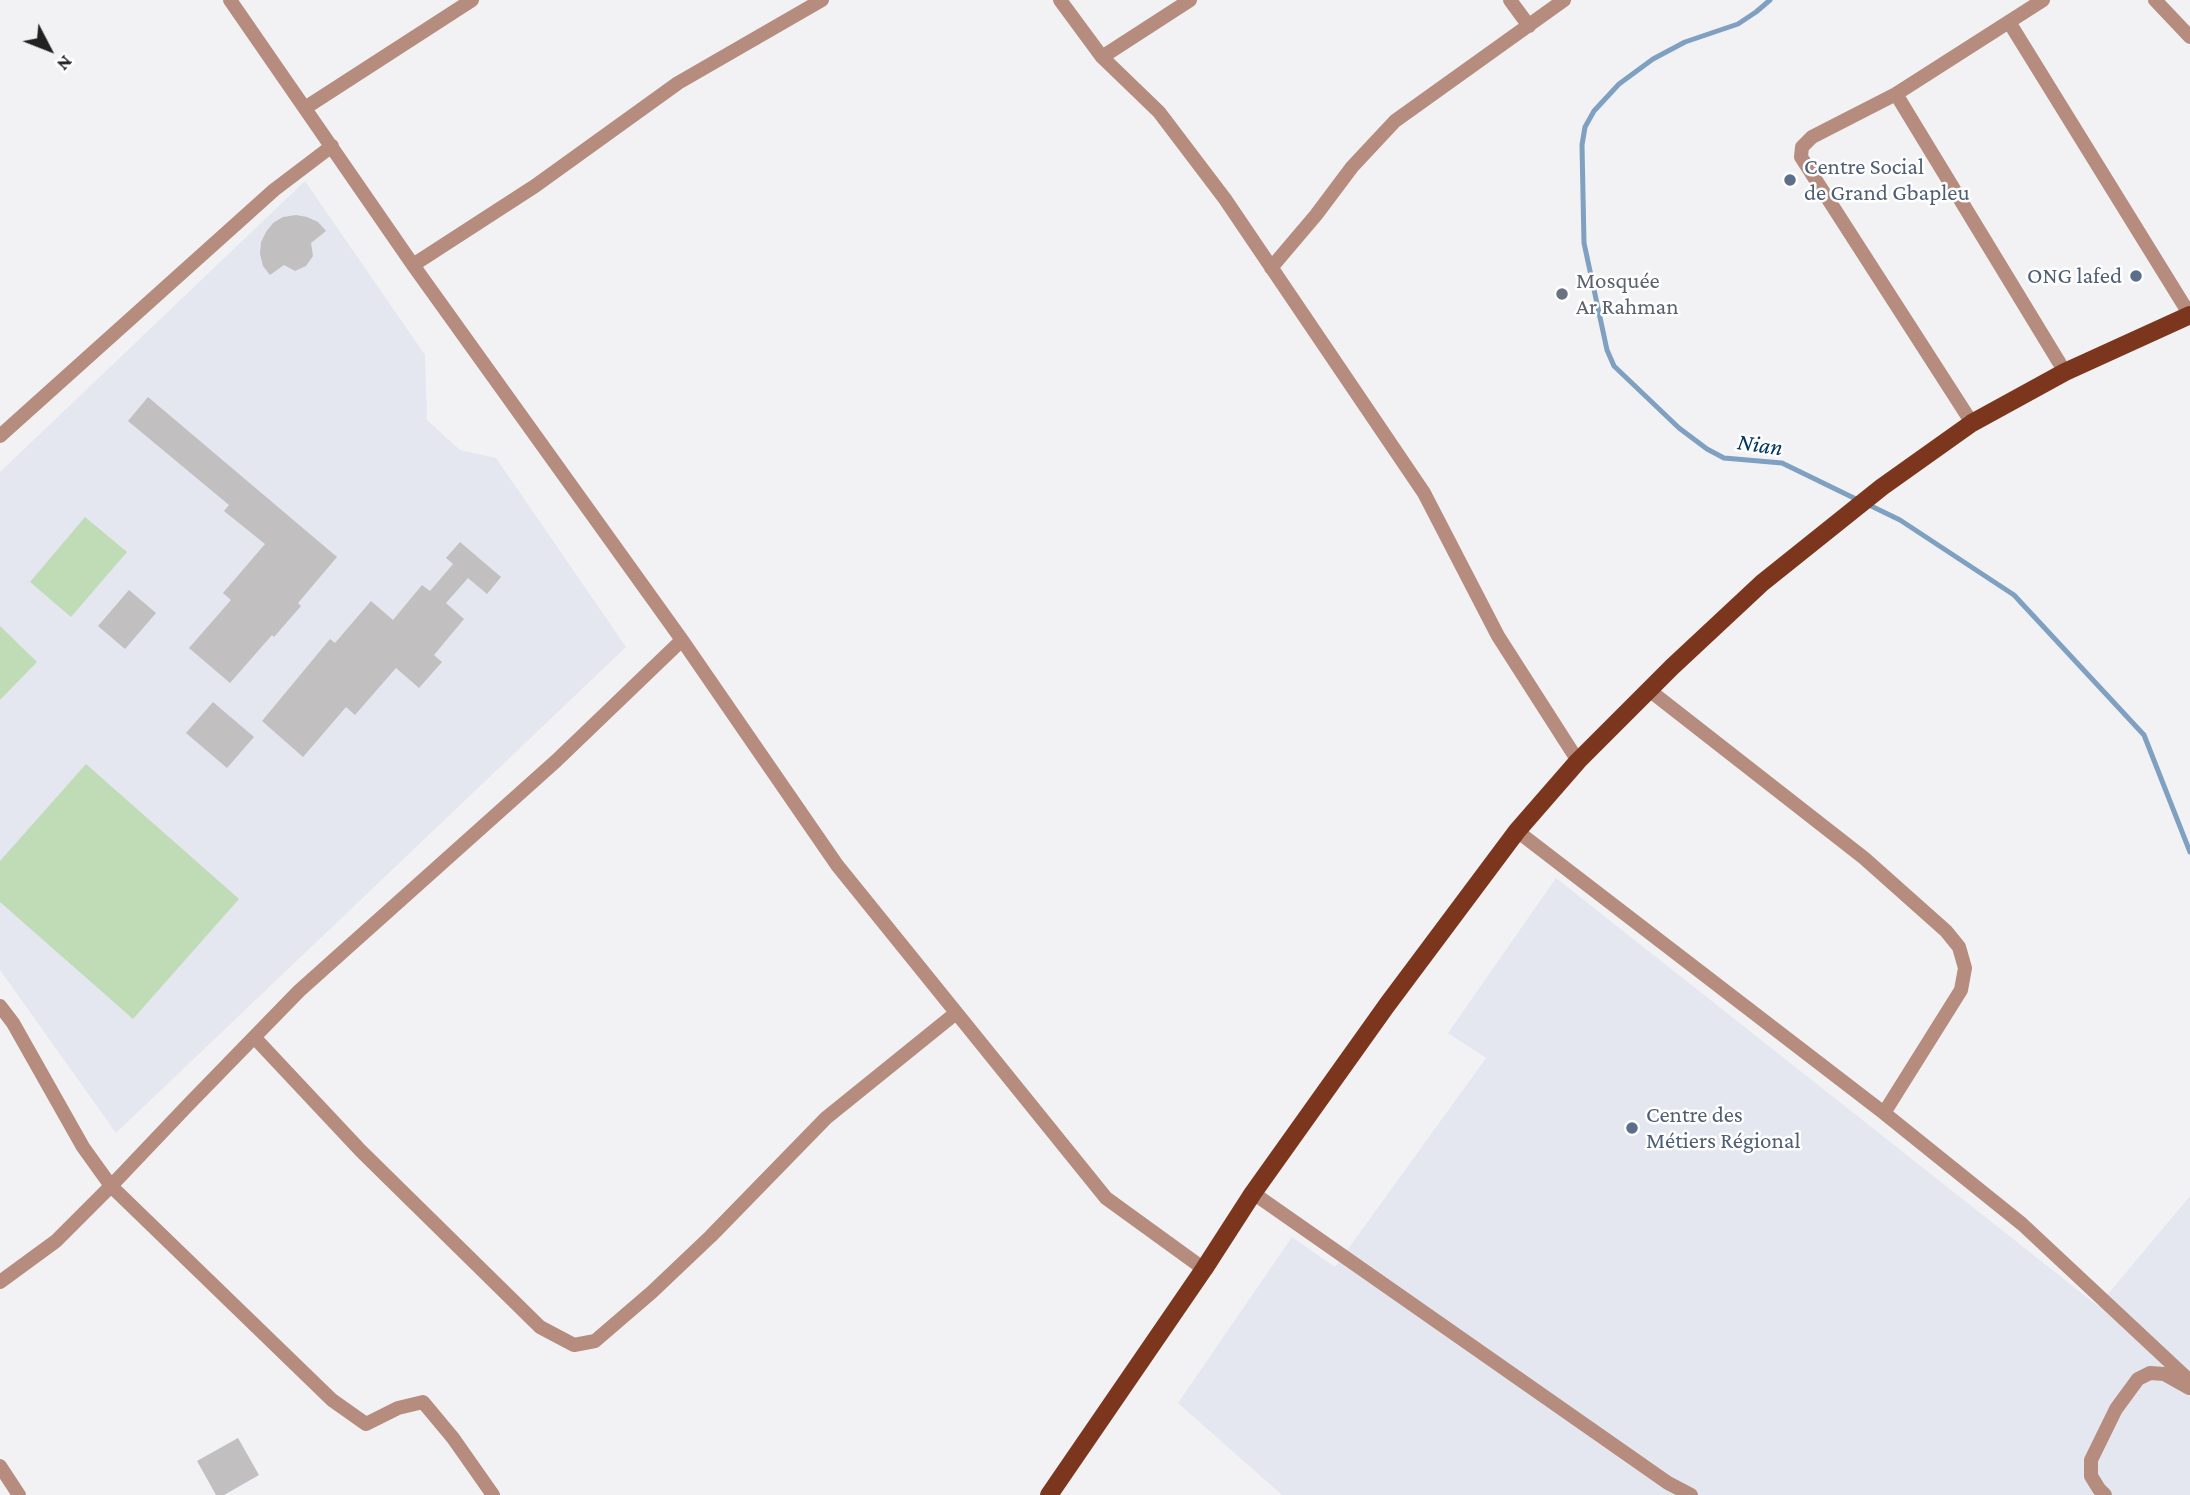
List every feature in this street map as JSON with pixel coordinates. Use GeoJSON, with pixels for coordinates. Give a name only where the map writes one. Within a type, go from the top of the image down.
{"type":"FeatureCollection","features":[{"type":"Feature","properties":{"kind":"main road"},"geometry":{"type":"LineString","coordinates":[[1049,1495],[1253,1193],[1387,1005],[1517,831],[1578,761],[1762,583],[1882,486],[1972,423],[2066,372],[2190,315]]}},
{"type":"Feature","properties":{"kind":"street"},"geometry":{"type":"LineString","coordinates":[[230,0],[413,265],[682,640],[837,865],[1106,1198],[1204,1269]]}},
{"type":"Feature","properties":{"kind":"street"},"geometry":{"type":"LineString","coordinates":[[305,108],[472,0]]}},
{"type":"Feature","properties":{"kind":"street"},"geometry":{"type":"LineString","coordinates":[[413,265],[535,187],[678,83],[822,0]]}},
{"type":"Feature","properties":{"kind":"street"},"geometry":{"type":"LineString","coordinates":[[1060,0],[1102,57],[1159,112],[1225,199],[1424,493],[1499,636],[1578,761]]}},
{"type":"Feature","properties":{"kind":"street"},"geometry":{"type":"LineString","coordinates":[[1102,57],[1190,0]]}},
{"type":"Feature","properties":{"kind":"street"},"geometry":{"type":"LineString","coordinates":[[1510,0],[1529,26]]}},
{"type":"Feature","properties":{"kind":"street"},"geometry":{"type":"LineString","coordinates":[[1270,268],[1316,215],[1352,167],[1395,121],[1564,0]]}},
{"type":"Feature","properties":{"kind":"street"},"geometry":{"type":"LineString","coordinates":[[1972,423],[1801,157],[1802,147],[1812,137],[1896,94],[2043,0]]}},
{"type":"Feature","properties":{"kind":"street"},"geometry":{"type":"LineString","coordinates":[[2155,0],[2190,37]]}},
{"type":"Feature","properties":{"kind":"street"},"geometry":{"type":"LineString","coordinates":[[2009,22],[2190,315]]}},
{"type":"Feature","properties":{"kind":"street"},"geometry":{"type":"LineString","coordinates":[[1896,94],[2066,372]]}},
{"type":"Feature","properties":{"kind":"street"},"geometry":{"type":"LineString","coordinates":[[0,436],[274,190],[332,146]]}},
{"type":"Feature","properties":{"kind":"street"},"geometry":{"type":"LineString","coordinates":[[0,1282],[56,1241],[299,991],[556,761],[682,640]]}},
{"type":"Feature","properties":{"kind":"street"},"geometry":{"type":"LineString","coordinates":[[1649,690],[1864,858],[1946,930],[1959,947],[1965,968],[1961,990],[1884,1114]]}},
{"type":"Feature","properties":{"kind":"street"},"geometry":{"type":"LineString","coordinates":[[1517,831],[2022,1224],[2190,1381]]}},
{"type":"Feature","properties":{"kind":"street"},"geometry":{"type":"LineString","coordinates":[[0,1006],[13,1023],[83,1147],[111,1186],[332,1400],[366,1424],[398,1408],[423,1402],[453,1437],[493,1495]]}},
{"type":"Feature","properties":{"kind":"street"},"geometry":{"type":"LineString","coordinates":[[254,1037],[361,1151],[540,1327],[574,1345],[595,1341],[652,1292],[711,1236],[826,1118],[956,1013]]}},
{"type":"Feature","properties":{"kind":"street"},"geometry":{"type":"LineString","coordinates":[[1253,1193],[1668,1483],[1692,1495]]}},
{"type":"Feature","properties":{"kind":"street"},"geometry":{"type":"LineString","coordinates":[[2105,1495],[2091,1476],[2091,1460],[2116,1409],[2138,1379],[2150,1373],[2164,1374],[2190,1388]]}},
{"type":"Feature","properties":{"kind":"street"},"geometry":{"type":"LineString","coordinates":[[0,1466],[19,1495]]}},
{"type":"Feature","properties":{"kind":"shaded area"},"geometry":{"type":"Polygon","coordinates":[[[305,181],[425,355],[427,420],[460,450],[496,458],[626,647],[116,1133],[0,970],[0,472],[305,181]]]}},
{"type":"Feature","properties":{"kind":"shaded area"},"geometry":{"type":"Polygon","coordinates":[[[1556,878],[2098,1306],[2190,1196],[2190,1495],[1282,1495],[1178,1403],[1292,1237],[1335,1267],[1486,1058],[1448,1033],[1556,878]]]}},
{"type":"Feature","properties":{"kind":"green space"},"geometry":{"type":"Polygon","coordinates":[[[85,517],[127,552],[71,617],[30,582],[85,517]]]}},
{"type":"Feature","properties":{"kind":"green space"},"geometry":{"type":"Polygon","coordinates":[[[0,626],[37,662],[0,700],[0,626]]]}},
{"type":"Feature","properties":{"kind":"green space"},"geometry":{"type":"Polygon","coordinates":[[[86,764],[239,899],[133,1019],[0,902],[0,861],[86,764]]]}},
{"type":"Feature","properties":{"kind":"building"},"geometry":{"type":"Polygon","coordinates":[[[296,215],[318,222],[326,231],[311,243],[313,256],[306,266],[295,271],[284,265],[270,275],[263,266],[261,242],[273,223],[283,217],[296,215]]]}},
{"type":"Feature","properties":{"kind":"building"},"geometry":{"type":"Polygon","coordinates":[[[148,397],[337,557],[298,603],[301,606],[230,683],[189,648],[231,600],[223,593],[265,544],[224,511],[229,505],[128,421],[148,397]]]}},
{"type":"Feature","properties":{"kind":"building"},"geometry":{"type":"Polygon","coordinates":[[[460,542],[501,577],[487,594],[468,578],[446,603],[464,619],[434,655],[442,662],[419,688],[396,668],[355,715],[346,707],[303,757],[262,721],[330,639],[335,643],[371,601],[393,620],[422,585],[430,591],[453,564],[446,558],[460,542]]]}},
{"type":"Feature","properties":{"kind":"building"},"geometry":{"type":"Polygon","coordinates":[[[129,590],[156,613],[125,649],[98,626],[129,590]]]}},
{"type":"Feature","properties":{"kind":"building"},"geometry":{"type":"Polygon","coordinates":[[[213,702],[254,737],[227,768],[186,733],[213,702]]]}},
{"type":"Feature","properties":{"kind":"building"},"geometry":{"type":"Polygon","coordinates":[[[238,1438],[259,1475],[224,1495],[216,1495],[197,1461],[238,1438]]]}},
{"type":"Feature","properties":{"kind":"waterway","name":"Nian"},"geometry":{"type":"LineString","coordinates":[[1770,0],[1738,24],[1685,42],[1653,59],[1619,84],[1594,111],[1585,127],[1582,145],[1584,243],[1607,350],[1614,366],[1679,428],[1724,458],[1782,463],[1858,500]]}},
{"type":"Feature","properties":{"kind":"waterway","name":"Nian"},"geometry":{"type":"LineString","coordinates":[[1867,504],[1900,520],[2014,595],[2144,735],[2190,852]]}},
{"type":"Feature","properties":{"kind":"place","name":"Centre Social de Grand Gbapleu"},"geometry":{"type":"Point","coordinates":[1790,180]}},
{"type":"Feature","properties":{"kind":"place","name":"ONG lafed"},"geometry":{"type":"Point","coordinates":[2136,276]}},
{"type":"Feature","properties":{"kind":"place","name":"Mosquée Ar Rahman"},"geometry":{"type":"Point","coordinates":[1562,294]}},
{"type":"Feature","properties":{"kind":"place","name":"Centre des Métiers Régional"},"geometry":{"type":"Point","coordinates":[1632,1128]}}]}
